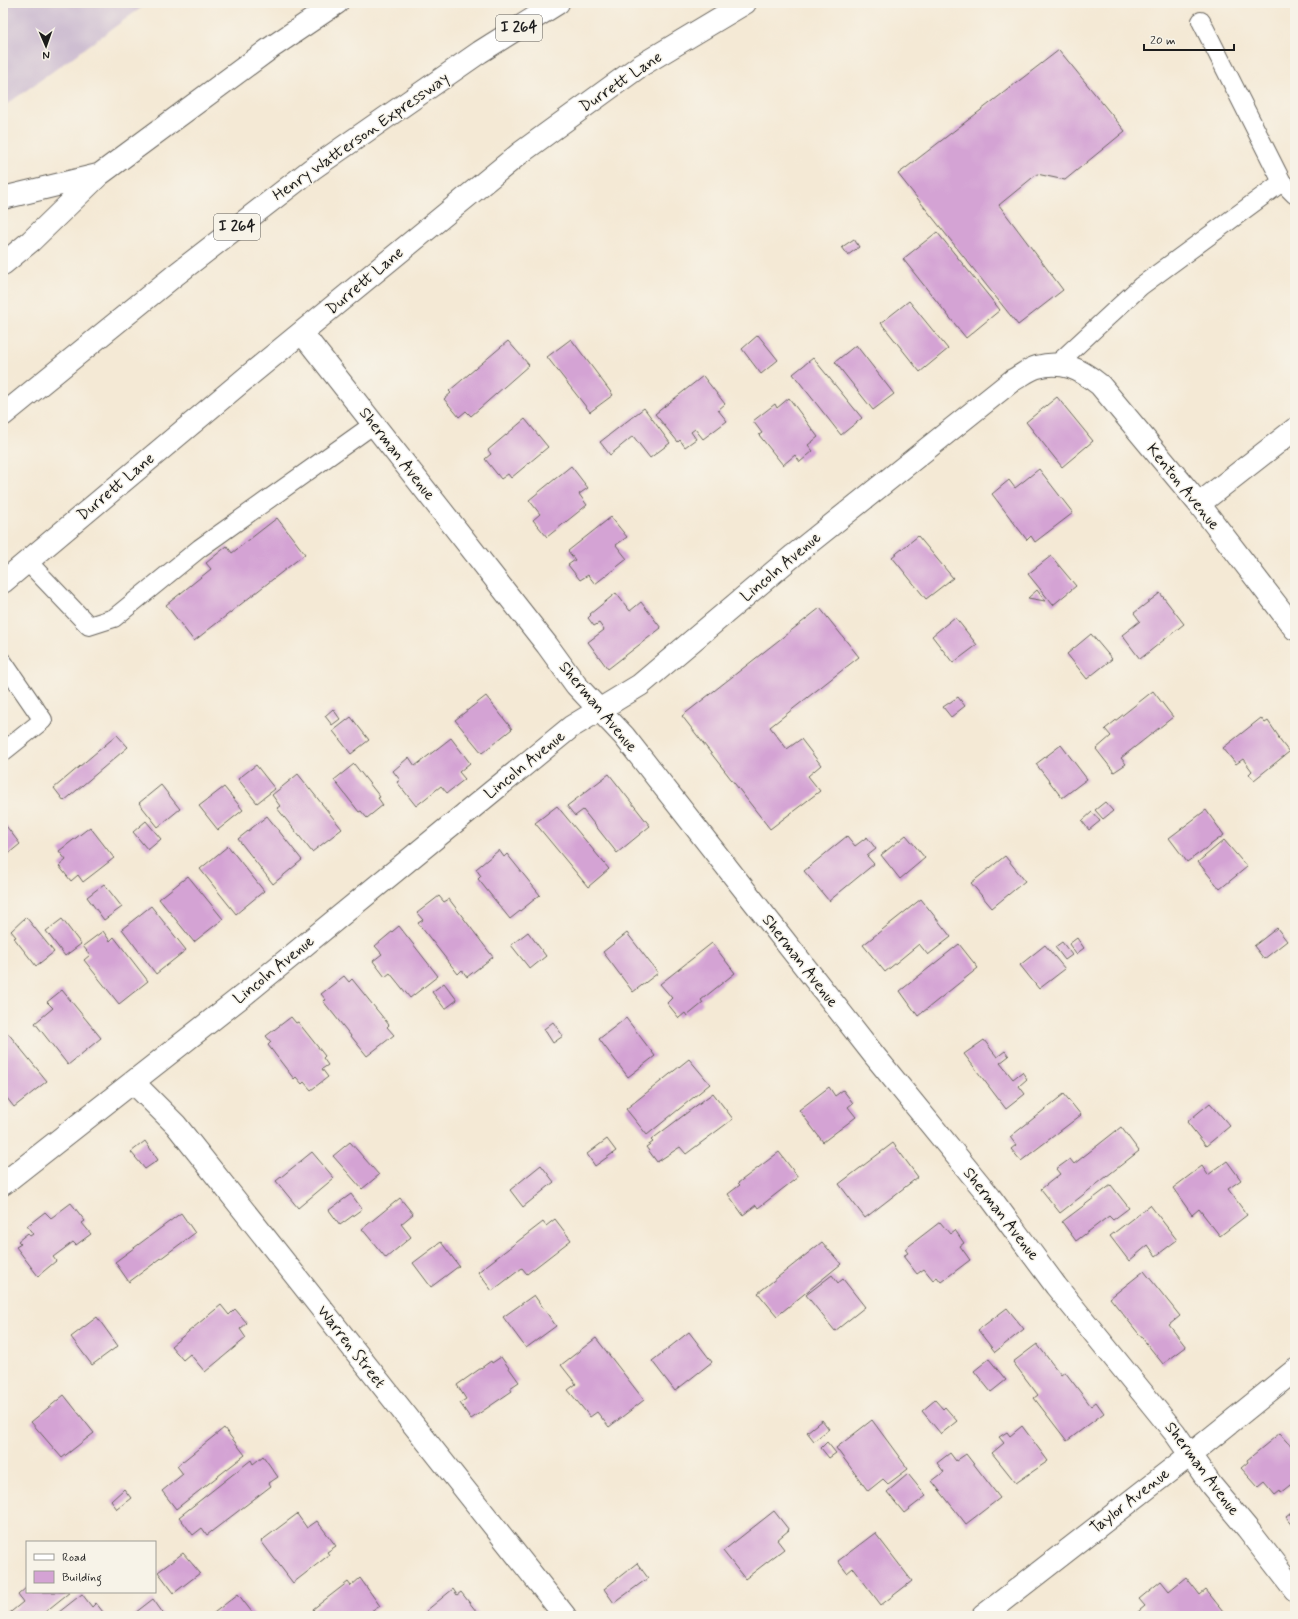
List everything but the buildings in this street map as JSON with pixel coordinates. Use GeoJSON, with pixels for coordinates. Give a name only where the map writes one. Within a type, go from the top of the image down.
{"type":"FeatureCollection","features":[{"type":"Feature","properties":{"kind":"main road"},"geometry":{"type":"LineString","coordinates":[[3,264],[31,241],[99,175],[272,47],[337,3]]}},
{"type":"Feature","properties":{"kind":"main road","name":"Henry Watterson Expressway"},"geometry":{"type":"LineString","coordinates":[[3,415],[174,276],[312,169],[480,52],[558,3]]}},
{"type":"Feature","properties":{"kind":"main road","name":"Durrett Lane"},"geometry":{"type":"LineString","coordinates":[[3,582],[252,373],[518,154],[640,66],[745,3]]}},
{"type":"Feature","properties":{"kind":"main road"},"geometry":{"type":"LineString","coordinates":[[3,198],[99,175]]}},
{"type":"Feature","properties":{"kind":"main road","name":"Sherman Avenue"},"geometry":{"type":"LineString","coordinates":[[302,333],[547,645],[576,685],[624,736],[874,1055],[990,1197],[1056,1286],[1175,1433],[1211,1485],[1247,1528],[1295,1590]]}},
{"type":"Feature","properties":{"kind":"main road","name":"Kenton Avenue"},"geometry":{"type":"LineString","coordinates":[[1057,364],[1066,365],[1084,372],[1100,385],[1198,504],[1295,629]]}},
{"type":"Feature","properties":{"kind":"main road","name":"Lincoln Avenue"},"geometry":{"type":"LineString","coordinates":[[3,1184],[251,989],[571,727],[640,685],[794,555],[1013,380],[1036,367],[1057,364]]}},
{"type":"Feature","properties":{"kind":"main road"},"geometry":{"type":"LineString","coordinates":[[1198,504],[1295,429]]}},
{"type":"Feature","properties":{"kind":"main road","name":"Warren Street"},"geometry":{"type":"LineString","coordinates":[[133,1082],[176,1125],[564,1616]]}},
{"type":"Feature","properties":{"kind":"main road","name":"Taylor Avenue"},"geometry":{"type":"LineString","coordinates":[[983,1616],[1190,1455],[1295,1370]]}},
{"type":"Feature","properties":{"kind":"lane"},"geometry":{"type":"LineString","coordinates":[[1201,21],[1282,182],[1295,195]]}},
{"type":"Feature","properties":{"kind":"lane"},"geometry":{"type":"LineString","coordinates":[[1057,364],[1141,286],[1282,182]]}},
{"type":"Feature","properties":{"kind":"lane"},"geometry":{"type":"LineString","coordinates":[[27,561],[89,626],[114,618],[200,548],[374,424]]}},
{"type":"Feature","properties":{"kind":"lane"},"geometry":{"type":"LineString","coordinates":[[3,662],[43,720],[3,752]]}},
{"type":"Feature","properties":{"kind":"shaded area"},"geometry":{"type":"Polygon","coordinates":[[[3,3],[148,3],[3,107],[3,3]]]}}]}
